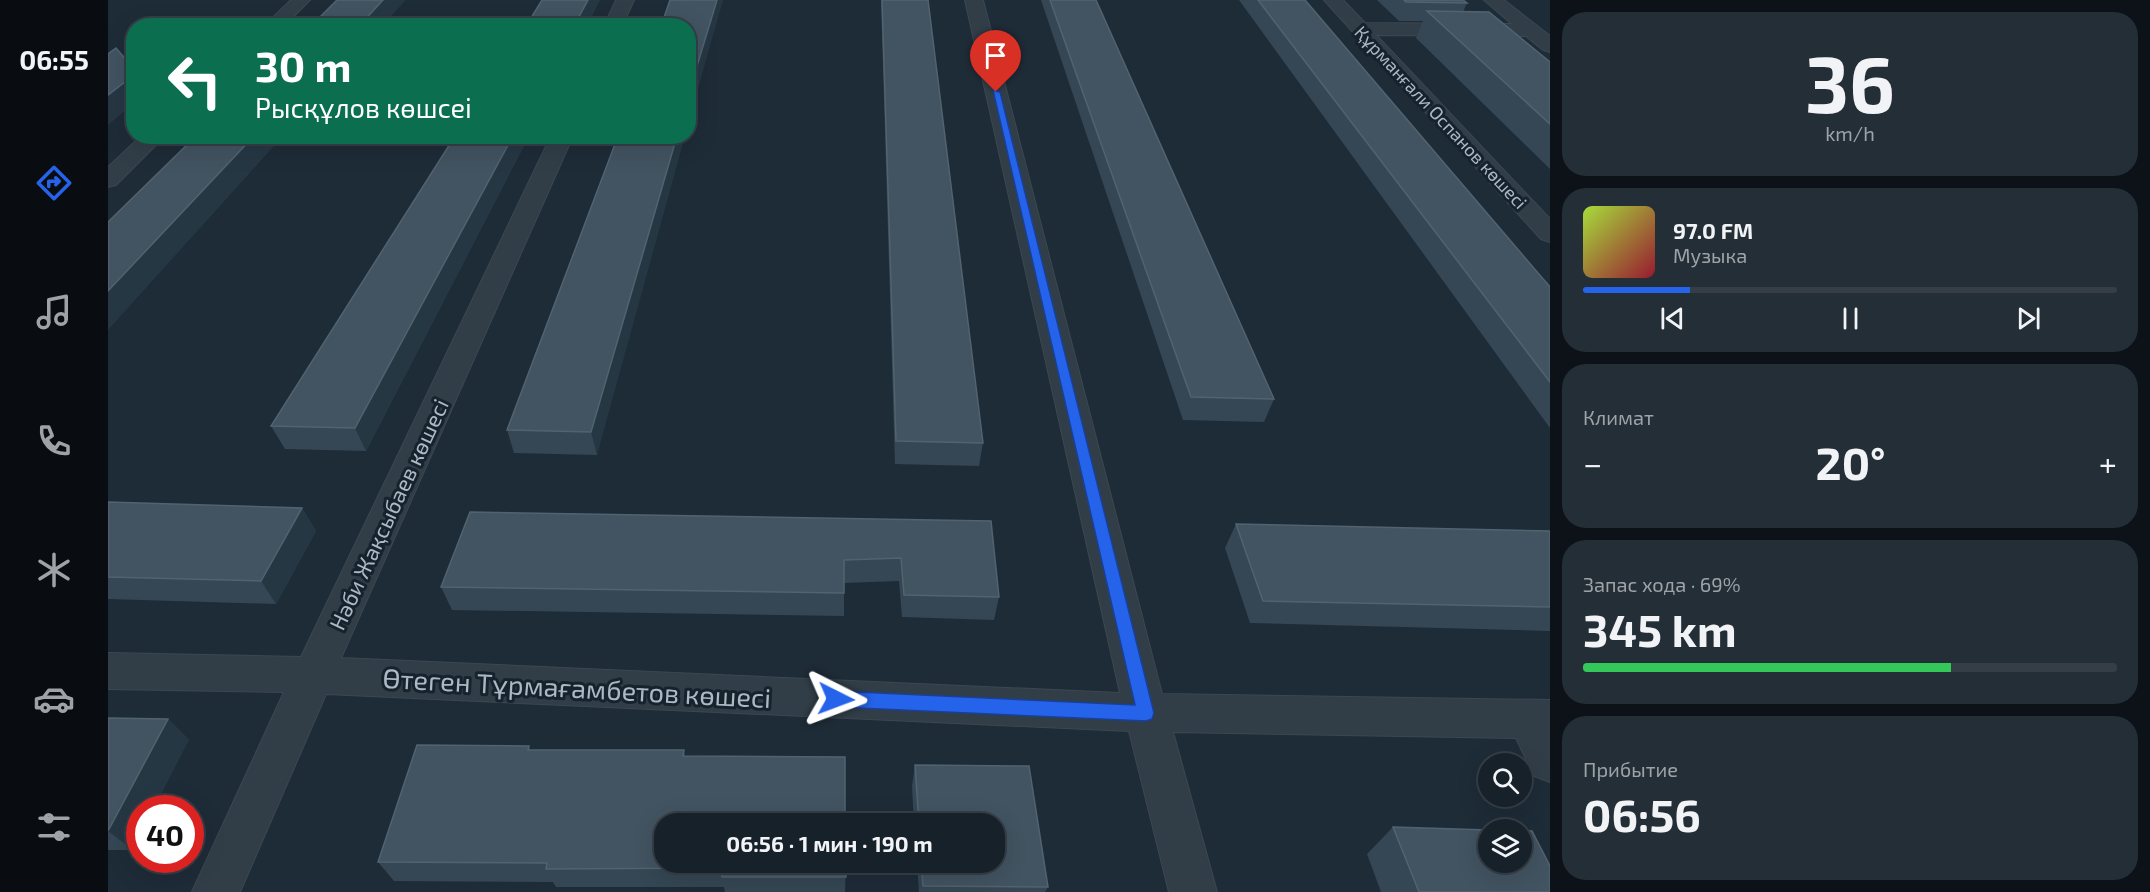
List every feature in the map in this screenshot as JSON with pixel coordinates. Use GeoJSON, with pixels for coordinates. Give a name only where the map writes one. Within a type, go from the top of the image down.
{"type":"FeatureCollection","features":[{"type":"Feature","properties":{"kind":"street"},"geometry":{"type":"LineString","coordinates":[[282,18],[301,0]]}},
{"type":"Feature","properties":{"kind":"street"},"geometry":{"type":"LineString","coordinates":[[617,18],[625,0]]}},
{"type":"Feature","properties":{"kind":"street"},"geometry":{"type":"LineString","coordinates":[[974,0],[1146,713],[1193,892]]}},
{"type":"Feature","properties":{"kind":"street","name":"Құрманғали Оспанов көшесі"},"geometry":{"type":"LineString","coordinates":[[1333,0],[1546,225]]}},
{"type":"Feature","properties":{"kind":"street"},"geometry":{"type":"LineString","coordinates":[[1493,0],[1550,46]]}},
{"type":"Feature","properties":{"kind":"street"},"geometry":{"type":"LineString","coordinates":[[1360,29],[1531,30]]}},
{"type":"Feature","properties":{"kind":"street"},"geometry":{"type":"LineString","coordinates":[[108,180],[146,144]]}},
{"type":"Feature","properties":{"kind":"street","name":"Нәби Жақсыбаев көшесі"},"geometry":{"type":"LineString","coordinates":[[216,892],[313,675],[558,144]]}},
{"type":"Feature","properties":{"kind":"street","name":"Өтеген Тұрмағамбетов көшесі"},"geometry":{"type":"LineString","coordinates":[[108,671],[313,675],[1146,713],[1539,719]]}},
{"type":"Feature","properties":{"kind":"street"},"geometry":{"type":"LineString","coordinates":[[1539,719],[1550,761]]}},
{"type":"Feature","properties":{"kind":"building"},"geometry":{"type":"Polygon","coordinates":[[[337,0],[383,0],[366,18],[319,18],[337,0]]]}},
{"type":"Feature","properties":{"kind":"building"},"geometry":{"type":"Polygon","coordinates":[[[542,0],[588,0],[578,18],[531,18],[542,0]]]}},
{"type":"Feature","properties":{"kind":"building"},"geometry":{"type":"Polygon","coordinates":[[[670,0],[717,0],[696,70],[696,18],[664,18],[670,0]]]}},
{"type":"Feature","properties":{"kind":"building"},"geometry":{"type":"Polygon","coordinates":[[[882,0],[928,0],[983,443],[896,441],[882,0]]]}},
{"type":"Feature","properties":{"kind":"building"},"geometry":{"type":"Polygon","coordinates":[[[1050,0],[1096,0],[1274,399],[1191,397],[1050,0]]]}},
{"type":"Feature","properties":{"kind":"building"},"geometry":{"type":"Polygon","coordinates":[[[1258,0],[1305,0],[1550,287],[1550,382],[1258,0]]]}},
{"type":"Feature","properties":{"kind":"building"},"geometry":{"type":"Polygon","coordinates":[[[1404,0],[1463,0],[1467,3],[1406,2],[1404,0]]]}},
{"type":"Feature","properties":{"kind":"building"},"geometry":{"type":"Polygon","coordinates":[[[1427,11],[1489,12],[1550,62],[1550,124],[1427,11]]]}},
{"type":"Feature","properties":{"kind":"building"},"geometry":{"type":"Polygon","coordinates":[[[116,48],[126,60],[126,81],[108,95],[108,54],[116,48]]]}},
{"type":"Feature","properties":{"kind":"building"},"geometry":{"type":"Polygon","coordinates":[[[188,144],[246,144],[108,291],[108,222],[188,144]]]}},
{"type":"Feature","properties":{"kind":"building"},"geometry":{"type":"Polygon","coordinates":[[[450,144],[509,144],[355,428],[271,426],[450,144]]]}},
{"type":"Feature","properties":{"kind":"building"},"geometry":{"type":"Polygon","coordinates":[[[615,144],[675,144],[591,432],[507,430],[615,144]]]}},
{"type":"Feature","properties":{"kind":"building"},"geometry":{"type":"Polygon","coordinates":[[[108,502],[302,508],[261,581],[108,577],[108,502]]]}},
{"type":"Feature","properties":{"kind":"building"},"geometry":{"type":"Polygon","coordinates":[[[470,512],[991,521],[999,597],[904,595],[901,558],[844,560],[844,593],[441,587],[470,512]]]}},
{"type":"Feature","properties":{"kind":"building"},"geometry":{"type":"Polygon","coordinates":[[[1236,524],[1550,531],[1550,607],[1263,601],[1236,524]]]}},
{"type":"Feature","properties":{"kind":"building"},"geometry":{"type":"Polygon","coordinates":[[[108,718],[168,719],[126,795],[108,831],[108,718]]]}},
{"type":"Feature","properties":{"kind":"building"},"geometry":{"type":"Polygon","coordinates":[[[417,745],[529,746],[528,750],[684,750],[683,756],[845,757],[845,813],[654,813],[654,868],[546,869],[547,863],[378,862],[417,745]]]}},
{"type":"Feature","properties":{"kind":"building"},"geometry":{"type":"Polygon","coordinates":[[[915,765],[1029,766],[1048,887],[923,886],[922,873],[1005,873],[1005,813],[918,813],[915,765]]]}},
{"type":"Feature","properties":{"kind":"building"},"geometry":{"type":"Polygon","coordinates":[[[1393,827],[1478,830],[1478,873],[1532,873],[1532,831],[1550,866],[1550,892],[1419,892],[1393,827]]]}},
{"type":"Feature","properties":{"kind":"building"},"geometry":{"type":"Polygon","coordinates":[[[722,873],[846,873],[846,877],[722,877],[722,873]]]}},
{"type":"Feature","properties":{"kind":"route"},"geometry":{"type":"LineString","coordinates":[[836,699],[1146,713],[996,92]]}}]}
